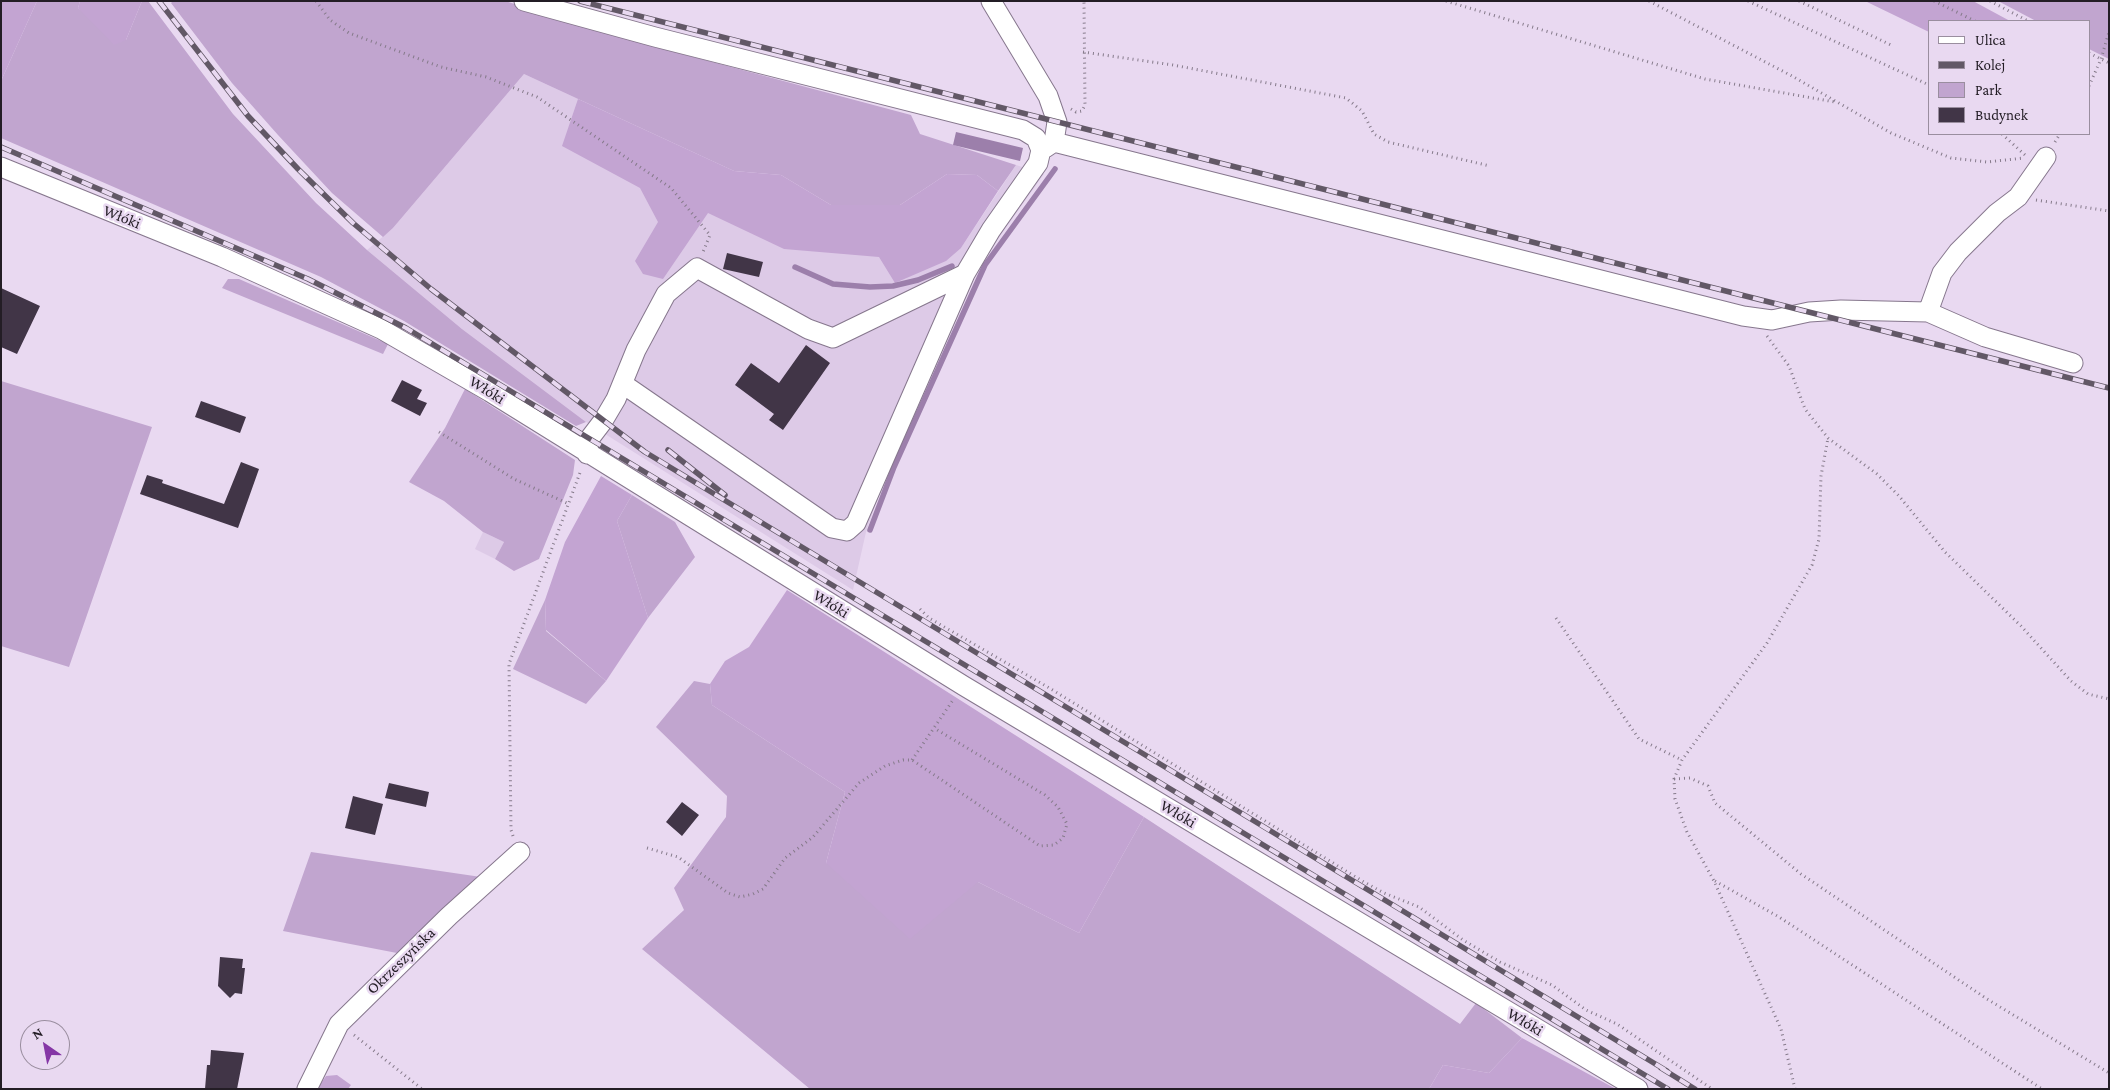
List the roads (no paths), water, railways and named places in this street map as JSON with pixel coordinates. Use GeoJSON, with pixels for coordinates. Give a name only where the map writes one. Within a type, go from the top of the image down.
{"type":"FeatureCollection","features":[{"type":"Feature","properties":{"kind":"street"},"geometry":{"type":"LineString","coordinates":[[524,1],[694,47],[1023,130],[1048,146],[1753,318],[1772,320],[1809,312],[1841,310],[1928,312],[1985,337],[2073,364]]}},
{"type":"Feature","properties":{"kind":"street"},"geometry":{"type":"LineString","coordinates":[[623,384],[832,528],[847,531],[856,522],[965,274],[991,230],[1038,163],[1048,146],[1057,122],[1048,96],[991,1]]}},
{"type":"Feature","properties":{"kind":"street"},"geometry":{"type":"LineString","coordinates":[[1928,312],[1942,273],[1958,252],[1997,213],[2018,197],[2046,157]]}},
{"type":"Feature","properties":{"kind":"street","name":"Włóki"},"geometry":{"type":"LineString","coordinates":[[1,167],[222,257],[363,320],[475,383],[964,686],[1638,1089]]}},
{"type":"Feature","properties":{"kind":"street"},"geometry":{"type":"LineString","coordinates":[[587,454],[590,438],[603,421],[623,384],[636,350],[666,294],[697,268],[808,329],[834,338],[965,274]]}},
{"type":"Feature","properties":{"kind":"street","name":"Okrzeszyńska"},"geometry":{"type":"LineString","coordinates":[[307,1089],[340,1024],[442,922],[520,852]]}},
{"type":"Feature","properties":{"kind":"waterway"},"geometry":{"type":"LineString","coordinates":[[870,530],[894,467],[985,265],[1055,169]]}},
{"type":"Feature","properties":{"kind":"waterway"},"geometry":{"type":"LineString","coordinates":[[795,267],[833,284],[870,287],[893,286],[918,280],[952,266]]}},
{"type":"Feature","properties":{"kind":"railway"},"geometry":{"type":"LineString","coordinates":[[159,1],[248,116],[353,223],[431,289],[645,452],[1667,1071]]}},
{"type":"Feature","properties":{"kind":"railway"},"geometry":{"type":"LineString","coordinates":[[580,1],[2109,388]]}},
{"type":"Feature","properties":{"kind":"railway"},"geometry":{"type":"LineString","coordinates":[[1,147],[308,279],[406,328],[1668,1089]]}},
{"type":"Feature","properties":{"kind":"railway"},"geometry":{"type":"LineString","coordinates":[[668,450],[725,495]]}},
{"type":"Feature","properties":{"kind":"railway"},"geometry":{"type":"LineString","coordinates":[[1661,1068],[1695,1089]]}}]}
